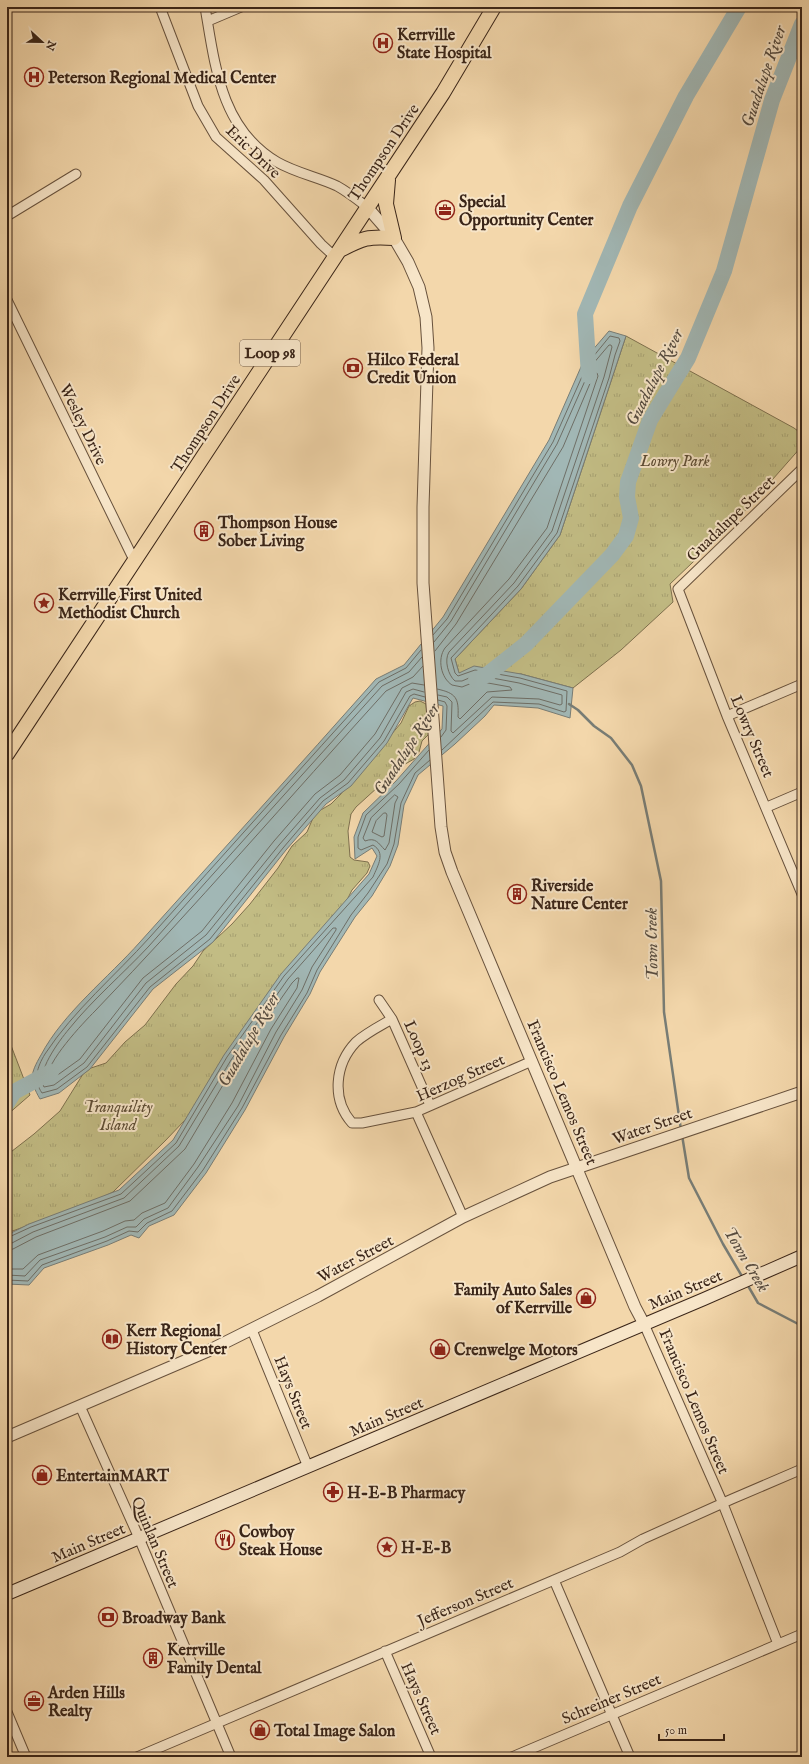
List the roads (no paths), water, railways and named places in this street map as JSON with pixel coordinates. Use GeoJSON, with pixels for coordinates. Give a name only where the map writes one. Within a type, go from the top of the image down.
{"type":"FeatureCollection","features":[{"type":"Feature","properties":{"kind":"main road","name":"Thompson Drive"},"geometry":{"type":"LineString","coordinates":[[7,754],[443,93],[494,7]]}},
{"type":"Feature","properties":{"kind":"main road"},"geometry":{"type":"LineString","coordinates":[[336,254],[365,238],[376,236],[394,238],[386,204],[388,176]]}},
{"type":"Feature","properties":{"kind":"main road","name":"Main Street"},"geometry":{"type":"LineString","coordinates":[[7,1594],[716,1294],[802,1256]]}},
{"type":"Feature","properties":{"kind":"street","name":"Eric Drive"},"geometry":{"type":"LineString","coordinates":[[160,7],[198,106],[216,137],[264,180],[321,244],[336,254]]}},
{"type":"Feature","properties":{"kind":"street"},"geometry":{"type":"LineString","coordinates":[[205,7],[218,74],[224,96],[237,124],[261,150],[276,161],[338,187],[368,207]]}},
{"type":"Feature","properties":{"kind":"street"},"geometry":{"type":"LineString","coordinates":[[208,21],[241,7]]}},
{"type":"Feature","properties":{"kind":"street"},"geometry":{"type":"LineString","coordinates":[[7,216],[76,174]]}},
{"type":"Feature","properties":{"kind":"street","name":"Francisco Lemos Street"},"geometry":{"type":"LineString","coordinates":[[368,207],[394,238],[414,274],[423,302],[428,332],[422,528],[423,583],[440,811],[445,852],[635,1307],[644,1324],[723,1504],[778,1644]]}},
{"type":"Feature","properties":{"kind":"street","name":"Wesley Drive"},"geometry":{"type":"LineString","coordinates":[[7,300],[135,562]]}},
{"type":"Feature","properties":{"kind":"street","name":"Guadalupe Street"},"geometry":{"type":"LineString","coordinates":[[678,589],[802,469]]}},
{"type":"Feature","properties":{"kind":"street","name":"Lowry Street"},"geometry":{"type":"LineString","coordinates":[[678,589],[727,716],[767,807],[802,894]]}},
{"type":"Feature","properties":{"kind":"street"},"geometry":{"type":"LineString","coordinates":[[727,716],[802,684]]}},
{"type":"Feature","properties":{"kind":"street"},"geometry":{"type":"LineString","coordinates":[[767,807],[802,792]]}},
{"type":"Feature","properties":{"kind":"street","name":"Loop 13"},"geometry":{"type":"LineString","coordinates":[[379,1000],[392,1019],[430,1104]]}},
{"type":"Feature","properties":{"kind":"street","name":"Loop 13"},"geometry":{"type":"LineString","coordinates":[[392,1019],[358,1041],[346,1054],[337,1079],[338,1096],[352,1122],[362,1123],[416,1112]]}},
{"type":"Feature","properties":{"kind":"street","name":"Herzog Street"},"geometry":{"type":"LineString","coordinates":[[463,1217],[416,1112],[430,1104],[532,1061]]}},
{"type":"Feature","properties":{"kind":"street","name":"Water Street"},"geometry":{"type":"LineString","coordinates":[[7,1437],[201,1354],[252,1330],[463,1217],[550,1177],[802,1092]]}},
{"type":"Feature","properties":{"kind":"street","name":"Hays Street"},"geometry":{"type":"LineString","coordinates":[[252,1330],[308,1466]]}},
{"type":"Feature","properties":{"kind":"street","name":"Quinlan Street"},"geometry":{"type":"LineString","coordinates":[[80,1406],[139,1538],[231,1757]]}},
{"type":"Feature","properties":{"kind":"street","name":"Jefferson Street"},"geometry":{"type":"LineString","coordinates":[[137,1757],[554,1580],[802,1469]]}},
{"type":"Feature","properties":{"kind":"street"},"geometry":{"type":"LineString","coordinates":[[554,1580],[630,1757]]}},
{"type":"Feature","properties":{"kind":"street","name":"Schreiner Street"},"geometry":{"type":"LineString","coordinates":[[512,1757],[802,1634]]}},
{"type":"Feature","properties":{"kind":"street","name":"Hays Street"},"geometry":{"type":"LineString","coordinates":[[385,1652],[431,1757]]}},
{"type":"Feature","properties":{"kind":"street"},"geometry":{"type":"LineString","coordinates":[[7,1712],[26,1757]]}},
{"type":"Feature","properties":{"kind":"water"},"geometry":{"type":"Polygon","coordinates":[[[609,331],[626,336],[560,535],[521,589],[455,659],[459,673],[474,666],[521,674],[573,688],[570,718],[538,708],[494,705],[485,716],[455,744],[418,775],[404,805],[398,845],[390,866],[372,896],[355,917],[320,972],[310,994],[284,1037],[245,1110],[206,1173],[174,1215],[149,1226],[139,1238],[131,1235],[44,1268],[29,1285],[7,1284],[7,1235],[29,1224],[119,1190],[173,1140],[224,1055],[281,974],[369,874],[377,856],[372,848],[355,859],[354,837],[363,813],[396,781],[442,729],[443,706],[413,698],[387,743],[351,786],[326,804],[286,850],[213,942],[153,989],[90,1069],[59,1093],[40,1099],[34,1087],[32,1077],[37,1062],[50,1040],[74,1010],[140,942],[376,679],[404,665],[443,617],[549,440],[584,360],[609,331]]]}},
{"type":"Feature","properties":{"kind":"waterway","name":"Guadalupe River"},"geometry":{"type":"LineString","coordinates":[[589,376],[585,314],[630,206],[686,96],[739,7]]}},
{"type":"Feature","properties":{"kind":"waterway","name":"Guadalupe River"},"geometry":{"type":"LineString","coordinates":[[476,680],[488,674],[526,644],[612,555],[626,536],[631,518],[627,497],[628,482],[650,420],[688,358],[724,271],[772,100],[802,24]]}},
{"type":"Feature","properties":{"kind":"waterway","name":"Town Creek"},"geometry":{"type":"LineString","coordinates":[[569,704],[578,710],[594,726],[611,738],[632,765],[641,786],[661,881],[664,1012],[681,1130]]}},
{"type":"Feature","properties":{"kind":"waterway","name":"Guadalupe River"},"geometry":{"type":"LineString","coordinates":[[7,1103],[14,1092],[51,1072]]}},
{"type":"Feature","properties":{"kind":"waterway","name":"Town Creek"},"geometry":{"type":"LineString","coordinates":[[682,1135],[689,1178],[723,1244],[743,1278]]}},
{"type":"Feature","properties":{"kind":"waterway","name":"Town Creek"},"geometry":{"type":"LineString","coordinates":[[747,1284],[758,1303],[802,1326]]}},
{"type":"Feature","properties":{"kind":"place","name":"Kerrville State Hospital"},"geometry":{"type":"Point","coordinates":[383,43]}},
{"type":"Feature","properties":{"kind":"place","name":"Peterson Regional Medical Center"},"geometry":{"type":"Point","coordinates":[34,77]}},
{"type":"Feature","properties":{"kind":"place","name":"Special Opportunity Center"},"geometry":{"type":"Point","coordinates":[445,210]}},
{"type":"Feature","properties":{"kind":"place","name":"Hilco Federal Credit Union"},"geometry":{"type":"Point","coordinates":[353,368]}},
{"type":"Feature","properties":{"kind":"place","name":"Thompson House Sober Living"},"geometry":{"type":"Point","coordinates":[204,531]}},
{"type":"Feature","properties":{"kind":"place","name":"Kerrville First United Methodist Church"},"geometry":{"type":"Point","coordinates":[44,603]}},
{"type":"Feature","properties":{"kind":"place","name":"Riverside Nature Center"},"geometry":{"type":"Point","coordinates":[517,894]}},
{"type":"Feature","properties":{"kind":"place","name":"Family Auto Sales of Kerrville"},"geometry":{"type":"Point","coordinates":[586,1298]}},
{"type":"Feature","properties":{"kind":"place","name":"Kerr Regional History Center"},"geometry":{"type":"Point","coordinates":[112,1339]}},
{"type":"Feature","properties":{"kind":"place","name":"Crenwelge Motors"},"geometry":{"type":"Point","coordinates":[440,1349]}},
{"type":"Feature","properties":{"kind":"place","name":"EntertainMART"},"geometry":{"type":"Point","coordinates":[42,1475]}},
{"type":"Feature","properties":{"kind":"place","name":"H-E-B Pharmacy"},"geometry":{"type":"Point","coordinates":[333,1492]}},
{"type":"Feature","properties":{"kind":"place","name":"Cowboy Steak House"},"geometry":{"type":"Point","coordinates":[225,1540]}},
{"type":"Feature","properties":{"kind":"place","name":"H-E-B"},"geometry":{"type":"Point","coordinates":[387,1547]}},
{"type":"Feature","properties":{"kind":"place","name":"Broadway Bank"},"geometry":{"type":"Point","coordinates":[108,1617]}},
{"type":"Feature","properties":{"kind":"place","name":"Kerrville Family Dental"},"geometry":{"type":"Point","coordinates":[153,1658]}},
{"type":"Feature","properties":{"kind":"place","name":"Arden Hills Realty"},"geometry":{"type":"Point","coordinates":[34,1701]}},
{"type":"Feature","properties":{"kind":"place","name":"Total Image Salon"},"geometry":{"type":"Point","coordinates":[260,1730]}},
{"type":"Feature","properties":{"kind":"park label","name":"Lowry Park"},"geometry":{"type":"Point","coordinates":[675,460]}},
{"type":"Feature","properties":{"kind":"park label","name":"Tranquility Island"},"geometry":{"type":"Point","coordinates":[118,1115]}}]}
